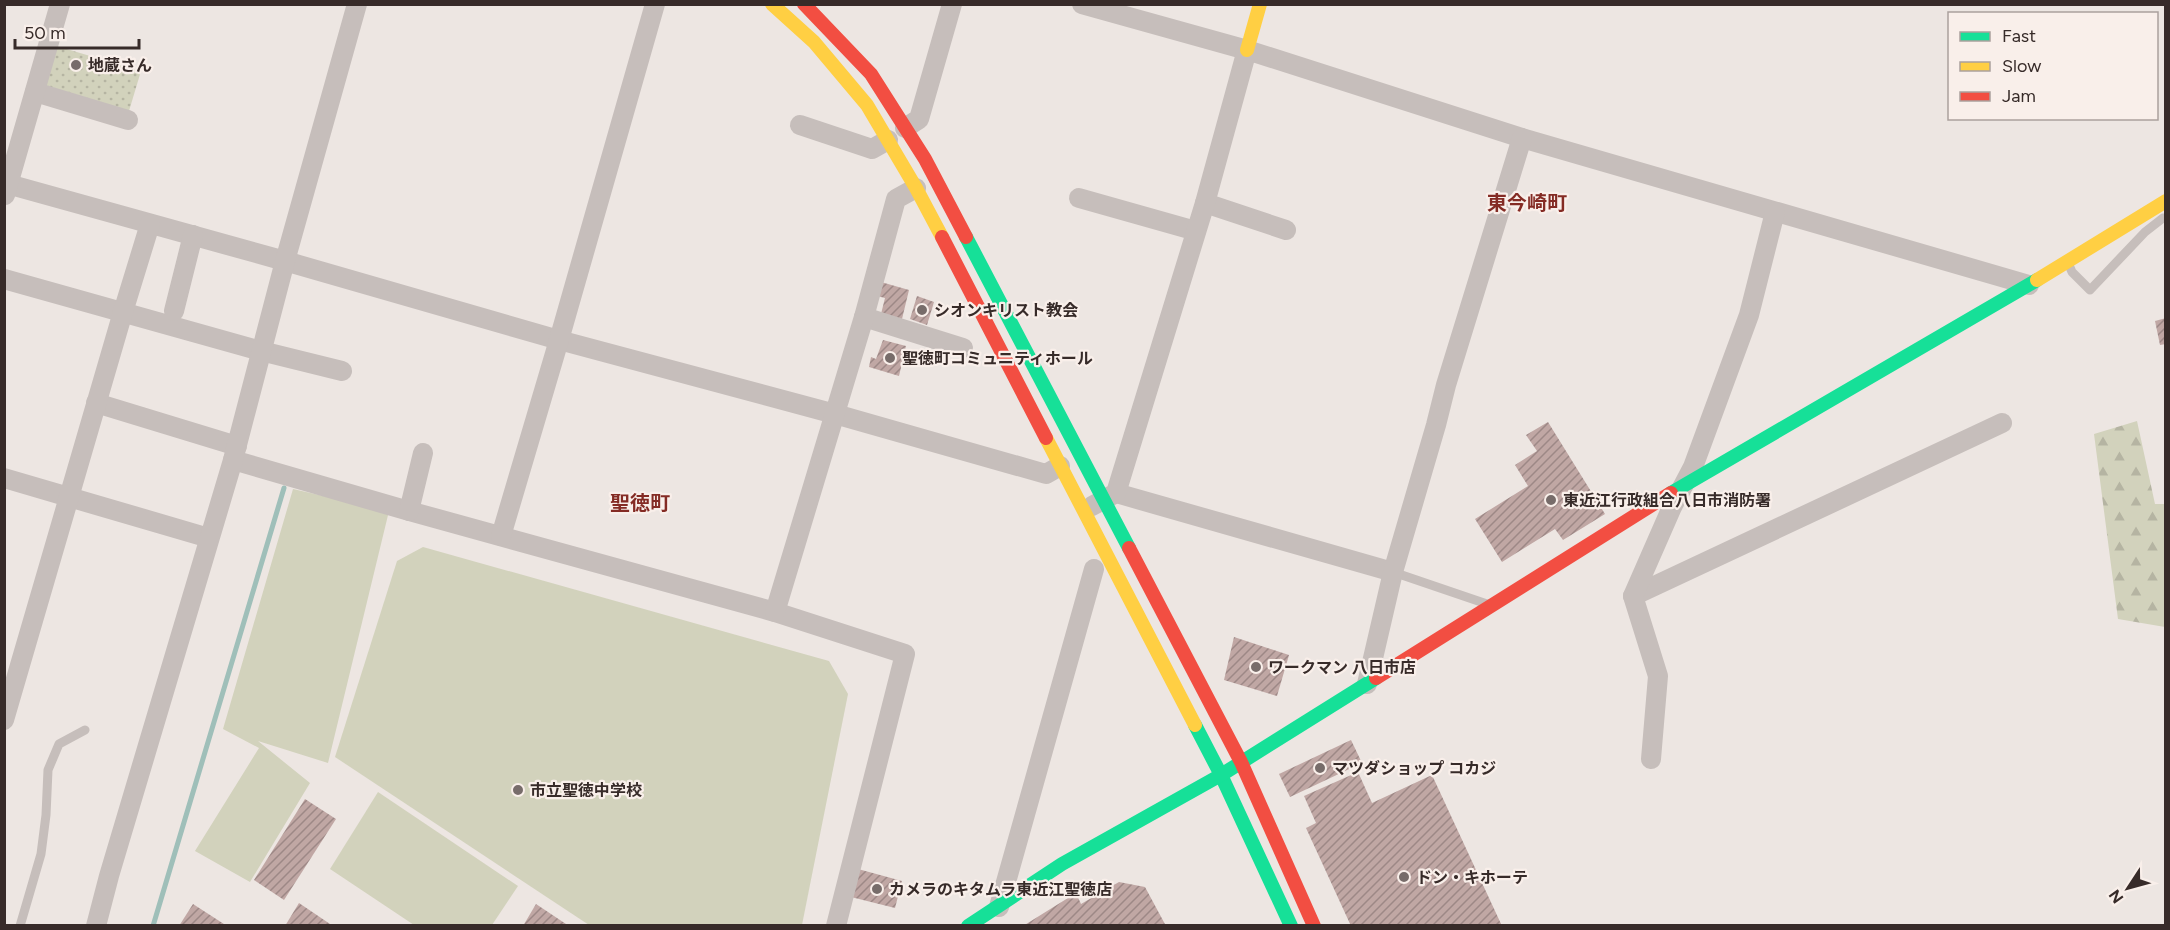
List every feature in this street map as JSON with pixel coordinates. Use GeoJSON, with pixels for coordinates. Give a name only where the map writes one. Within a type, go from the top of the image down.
{"type":"FeatureCollection","features":[{"type":"Feature","properties":{"kind":"street"},"geometry":{"type":"LineString","coordinates":[[60,4],[6,188],[194,235],[560,340],[1046,474],[1060,466]]}},
{"type":"Feature","properties":{"kind":"street"},"geometry":{"type":"LineString","coordinates":[[96,926],[235,453],[285,261],[357,4]]}},
{"type":"Feature","properties":{"kind":"street"},"geometry":{"type":"LineString","coordinates":[[501,536],[560,340],[655,4]]}},
{"type":"Feature","properties":{"kind":"street"},"geometry":{"type":"LineString","coordinates":[[772,4],[814,42],[867,105],[916,189],[1221,775],[1291,926]]}},
{"type":"Feature","properties":{"kind":"street"},"geometry":{"type":"LineString","coordinates":[[804,4],[871,74],[925,159],[1110,497],[1241,762],[1314,926]]}},
{"type":"Feature","properties":{"kind":"street"},"geometry":{"type":"LineString","coordinates":[[905,128],[919,119],[952,4]]}},
{"type":"Feature","properties":{"kind":"street"},"geometry":{"type":"LineString","coordinates":[[1082,4],[1247,50],[1522,138],[2029,285]]}},
{"type":"Feature","properties":{"kind":"street"},"geometry":{"type":"LineString","coordinates":[[1110,497],[1205,203],[1260,4]]}},
{"type":"Feature","properties":{"kind":"street"},"geometry":{"type":"LineString","coordinates":[[35,92],[128,120]]}},
{"type":"Feature","properties":{"kind":"street"},"geometry":{"type":"LineString","coordinates":[[800,125],[872,148],[888,140]]}},
{"type":"Feature","properties":{"kind":"street"},"geometry":{"type":"LineString","coordinates":[[1367,684],[1393,572],[1446,385],[1522,138]]}},
{"type":"Feature","properties":{"kind":"street"},"geometry":{"type":"LineString","coordinates":[[775,612],[864,317],[896,199],[916,189]]}},
{"type":"Feature","properties":{"kind":"street"},"geometry":{"type":"LineString","coordinates":[[1079,198],[1196,231]]}},
{"type":"Feature","properties":{"kind":"street"},"geometry":{"type":"LineString","coordinates":[[968,926],[1062,864],[1221,775],[1684,484],[2029,285],[2166,201]]}},
{"type":"Feature","properties":{"kind":"street"},"geometry":{"type":"LineString","coordinates":[[1205,203],[1286,230]]}},
{"type":"Feature","properties":{"kind":"street"},"geometry":{"type":"LineString","coordinates":[[1651,759],[1658,676],[1633,597],[1672,507],[1693,467],[1749,315],[1775,212]]}},
{"type":"Feature","properties":{"kind":"street"},"geometry":{"type":"LineString","coordinates":[[4,720],[150,224]]}},
{"type":"Feature","properties":{"kind":"street"},"geometry":{"type":"LineString","coordinates":[[174,311],[194,235]]}},
{"type":"Feature","properties":{"kind":"street"},"geometry":{"type":"LineString","coordinates":[[4,279],[261,351],[342,371]]}},
{"type":"Feature","properties":{"kind":"street"},"geometry":{"type":"LineString","coordinates":[[864,317],[963,348]]}},
{"type":"Feature","properties":{"kind":"street"},"geometry":{"type":"LineString","coordinates":[[96,403],[235,453],[409,511],[775,612],[905,654],[836,926]]}},
{"type":"Feature","properties":{"kind":"street"},"geometry":{"type":"LineString","coordinates":[[1633,597],[2002,423]]}},
{"type":"Feature","properties":{"kind":"street"},"geometry":{"type":"LineString","coordinates":[[409,511],[423,453]]}},
{"type":"Feature","properties":{"kind":"street"},"geometry":{"type":"LineString","coordinates":[[4,478],[209,538]]}},
{"type":"Feature","properties":{"kind":"street"},"geometry":{"type":"LineString","coordinates":[[1083,511],[1110,497],[1393,572]]}},
{"type":"Feature","properties":{"kind":"street"},"geometry":{"type":"LineString","coordinates":[[999,907],[1094,569]]}},
{"type":"Feature","properties":{"kind":"lane"},"geometry":{"type":"LineString","coordinates":[[2068,261],[2072,272],[2090,290],[2145,232],[2166,217]]}},
{"type":"Feature","properties":{"kind":"lane"},"geometry":{"type":"LineString","coordinates":[[1393,572],[1493,606]]}},
{"type":"Feature","properties":{"kind":"lane"},"geometry":{"type":"LineString","coordinates":[[20,926],[41,854],[48,770],[59,744],[86,730]]}},
{"type":"Feature","properties":{"kind":"green space"},"geometry":{"type":"Polygon","coordinates":[[[53,45],[141,71],[129,111],[41,84],[53,45]]]}},
{"type":"Feature","properties":{"kind":"green space"},"geometry":{"type":"Polygon","coordinates":[[[2137,421],[2155,504],[2165,504],[2165,627],[2118,619],[2094,434],[2137,421]]]}},
{"type":"Feature","properties":{"kind":"green space"},"geometry":{"type":"Polygon","coordinates":[[[293,489],[389,511],[328,763],[258,741],[310,783],[250,882],[195,851],[259,748],[223,729],[293,489]]]}},
{"type":"Feature","properties":{"kind":"green space"},"geometry":{"type":"Polygon","coordinates":[[[423,547],[829,661],[848,694],[802,925],[589,925],[335,757],[397,561],[423,547]]]}},
{"type":"Feature","properties":{"kind":"green space"},"geometry":{"type":"Polygon","coordinates":[[[378,792],[518,886],[492,925],[414,925],[330,869],[378,792]]]}},
{"type":"Feature","properties":{"kind":"building"},"geometry":{"type":"Polygon","coordinates":[[[881,282],[909,290],[902,319],[881,314],[885,298],[877,296],[881,282]]]}},
{"type":"Feature","properties":{"kind":"building","name":"シオンキリスト教会"},"geometry":{"type":"Polygon","coordinates":[[[917,296],[934,302],[927,325],[910,319],[917,296]]]}},
{"type":"Feature","properties":{"kind":"building"},"geometry":{"type":"Polygon","coordinates":[[[2166,318],[2166,344],[2160,345],[2155,321],[2166,318]]]}},
{"type":"Feature","properties":{"kind":"building","name":"聖徳町コミュニティホール"},"geometry":{"type":"Polygon","coordinates":[[[883,340],[906,346],[899,376],[869,367],[871,357],[876,359],[883,340]]]}},
{"type":"Feature","properties":{"kind":"building","name":"東近江行政組合八日市消防署"},"geometry":{"type":"Polygon","coordinates":[[[1548,422],[1605,514],[1563,540],[1555,529],[1502,562],[1475,519],[1528,486],[1515,465],[1537,451],[1526,435],[1548,422]]]}},
{"type":"Feature","properties":{"kind":"building","name":"ワークマン 八日市店"},"geometry":{"type":"Polygon","coordinates":[[[1234,637],[1289,655],[1277,696],[1224,680],[1234,637]]]}},
{"type":"Feature","properties":{"kind":"building","name":"マツダショップ コカジ"},"geometry":{"type":"Polygon","coordinates":[[[1351,740],[1362,763],[1290,797],[1279,774],[1351,740]]]}},
{"type":"Feature","properties":{"kind":"building","name":"ドン・キホーテ"},"geometry":{"type":"Polygon","coordinates":[[[1358,772],[1372,803],[1432,775],[1502,926],[1351,926],[1306,828],[1316,823],[1304,796],[1358,772]]]}},
{"type":"Feature","properties":{"kind":"building"},"geometry":{"type":"Polygon","coordinates":[[[305,799],[336,819],[284,900],[254,880],[305,799]]]}},
{"type":"Feature","properties":{"kind":"building","name":"カメラのキタムラ東近江聖徳店"},"geometry":{"type":"Polygon","coordinates":[[[858,869],[902,881],[895,908],[851,897],[858,869]]]}},
{"type":"Feature","properties":{"kind":"building"},"geometry":{"type":"Polygon","coordinates":[[[1119,882],[1145,887],[1166,926],[1023,926],[1076,893],[1081,904],[1119,882]]]}},
{"type":"Feature","properties":{"kind":"building"},"geometry":{"type":"Polygon","coordinates":[[[299,903],[333,926],[285,926],[299,903]]]}},
{"type":"Feature","properties":{"kind":"building"},"geometry":{"type":"Polygon","coordinates":[[[193,904],[227,926],[179,926],[193,904]]]}},
{"type":"Feature","properties":{"kind":"building"},"geometry":{"type":"Polygon","coordinates":[[[536,904],[569,926],[523,926],[536,904]]]}},
{"type":"Feature","properties":{"kind":"waterway"},"geometry":{"type":"LineString","coordinates":[[153,926],[284,488]]}},
{"type":"Feature","properties":{"kind":"traffic: fast"},"geometry":{"type":"LineString","coordinates":[[966,237],[1129,548]]}},
{"type":"Feature","properties":{"kind":"traffic: fast"},"geometry":{"type":"LineString","coordinates":[[1671,493],[2037,280]]}},
{"type":"Feature","properties":{"kind":"traffic: fast"},"geometry":{"type":"LineString","coordinates":[[968,926],[1062,864],[1221,775],[1376,678]]}},
{"type":"Feature","properties":{"kind":"traffic: fast"},"geometry":{"type":"LineString","coordinates":[[1195,725],[1221,775],[1291,926]]}},
{"type":"Feature","properties":{"kind":"traffic: slow"},"geometry":{"type":"LineString","coordinates":[[772,4],[814,42],[867,105],[942,237]]}},
{"type":"Feature","properties":{"kind":"traffic: slow"},"geometry":{"type":"LineString","coordinates":[[1247,50],[1260,4]]}},
{"type":"Feature","properties":{"kind":"traffic: slow"},"geometry":{"type":"LineString","coordinates":[[2037,280],[2166,201]]}},
{"type":"Feature","properties":{"kind":"traffic: slow"},"geometry":{"type":"LineString","coordinates":[[1046,438],[1195,725]]}},
{"type":"Feature","properties":{"kind":"traffic: jam"},"geometry":{"type":"LineString","coordinates":[[804,4],[871,74],[925,159],[966,237]]}},
{"type":"Feature","properties":{"kind":"traffic: jam"},"geometry":{"type":"LineString","coordinates":[[942,237],[1046,438]]}},
{"type":"Feature","properties":{"kind":"traffic: jam"},"geometry":{"type":"LineString","coordinates":[[1376,678],[1671,493]]}},
{"type":"Feature","properties":{"kind":"traffic: jam"},"geometry":{"type":"LineString","coordinates":[[1129,548],[1241,762],[1314,926]]}},
{"type":"Feature","properties":{"kind":"place","name":"地蔵さん"},"geometry":{"type":"Point","coordinates":[76,65]}},
{"type":"Feature","properties":{"kind":"place","name":"シオンキリスト教会"},"geometry":{"type":"Point","coordinates":[922,310]}},
{"type":"Feature","properties":{"kind":"place","name":"聖徳町コミュニティホール"},"geometry":{"type":"Point","coordinates":[890,358]}},
{"type":"Feature","properties":{"kind":"place","name":"東近江行政組合八日市消防署"},"geometry":{"type":"Point","coordinates":[1551,500]}},
{"type":"Feature","properties":{"kind":"place","name":"ワークマン 八日市店"},"geometry":{"type":"Point","coordinates":[1256,667]}},
{"type":"Feature","properties":{"kind":"place","name":"マツダショップ コカジ"},"geometry":{"type":"Point","coordinates":[1320,768]}},
{"type":"Feature","properties":{"kind":"place","name":"市立聖徳中学校"},"geometry":{"type":"Point","coordinates":[518,790]}},
{"type":"Feature","properties":{"kind":"place","name":"ドン・キホーテ"},"geometry":{"type":"Point","coordinates":[1404,877]}},
{"type":"Feature","properties":{"kind":"place","name":"カメラのキタムラ東近江聖徳店"},"geometry":{"type":"Point","coordinates":[877,889]}},
{"type":"Feature","properties":{"kind":"district","name":"東今崎町"},"geometry":{"type":"Point","coordinates":[1527,203]}},
{"type":"Feature","properties":{"kind":"district","name":"聖徳町"},"geometry":{"type":"Point","coordinates":[640,503]}}]}
